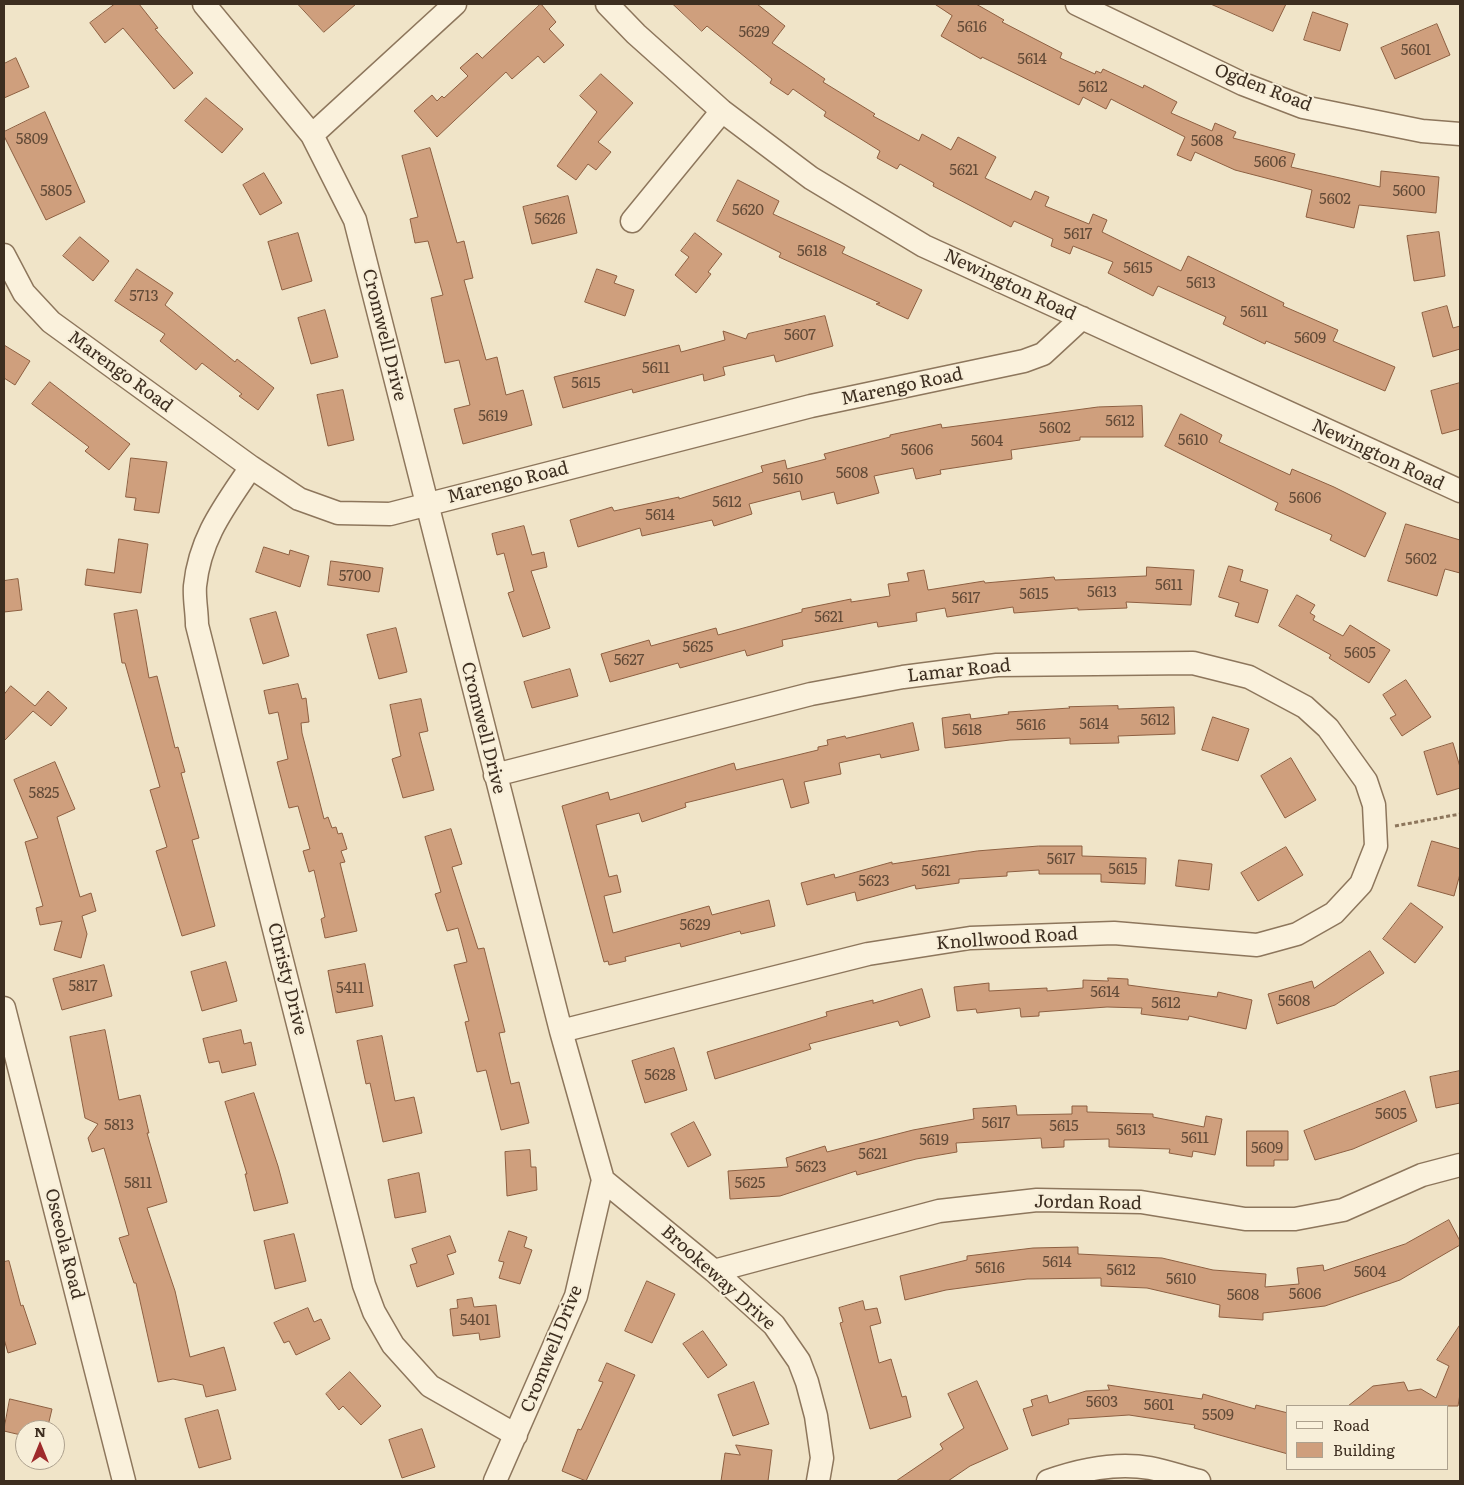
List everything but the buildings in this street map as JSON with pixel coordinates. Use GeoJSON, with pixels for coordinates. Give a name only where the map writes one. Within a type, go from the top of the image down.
{"type":"FeatureCollection","features":[{"type":"Feature","properties":{"kind":"street","name":"Cromwell Drive"},"geometry":{"type":"LineString","coordinates":[[204,4],[312,135],[355,220],[561,1031],[603,1180],[576,1296],[495,1481]]}},
{"type":"Feature","properties":{"kind":"street"},"geometry":{"type":"LineString","coordinates":[[312,135],[455,4]]}},
{"type":"Feature","properties":{"kind":"street","name":"Newington Road"},"geometry":{"type":"LineString","coordinates":[[607,4],[636,34],[722,111],[811,178],[924,246],[1460,492]]}},
{"type":"Feature","properties":{"kind":"street","name":"Ogden Road"},"geometry":{"type":"LineString","coordinates":[[1077,4],[1243,84],[1303,107],[1422,131],[1460,134]]}},
{"type":"Feature","properties":{"kind":"street"},"geometry":{"type":"LineString","coordinates":[[632,221],[722,111]]}},
{"type":"Feature","properties":{"kind":"street","name":"Marengo Road"},"geometry":{"type":"LineString","coordinates":[[4,257],[24,294],[51,322],[251,467],[299,499],[338,513],[390,514],[811,406],[1024,361],[1043,354],[1082,318]]}},
{"type":"Feature","properties":{"kind":"street","name":"Christy Drive"},"geometry":{"type":"LineString","coordinates":[[251,467],[213,524],[205,542],[195,586],[197,625],[364,1285],[374,1312],[393,1345],[430,1386],[516,1435]]}},
{"type":"Feature","properties":{"kind":"street","name":"Lamar Road"},"geometry":{"type":"LineString","coordinates":[[495,775],[811,694],[903,677],[997,665],[1193,663],[1249,677],[1305,707],[1328,728],[1366,781],[1374,805]]}},
{"type":"Feature","properties":{"kind":"street","name":"Knollwood Road"},"geometry":{"type":"LineString","coordinates":[[561,1031],[868,954],[970,938],[1114,932],[1257,945],[1297,934],[1334,913],[1360,884],[1376,846],[1374,805]]}},
{"type":"Feature","properties":{"kind":"street","name":"Osceola Road"},"geometry":{"type":"LineString","coordinates":[[4,1008],[124,1481]]}},
{"type":"Feature","properties":{"kind":"street","name":"Jordan Road"},"geometry":{"type":"LineString","coordinates":[[714,1271],[940,1211],[1038,1200],[1141,1202],[1245,1220],[1295,1220],[1343,1210],[1422,1175],[1460,1165]]}},
{"type":"Feature","properties":{"kind":"street","name":"Brookeway Drive"},"geometry":{"type":"LineString","coordinates":[[603,1180],[714,1271],[774,1325],[799,1361],[816,1416],[822,1458],[818,1481]]}},
{"type":"Feature","properties":{"kind":"street"},"geometry":{"type":"LineString","coordinates":[[1048,1481],[1071,1473],[1115,1466],[1149,1468],[1199,1481]]}},
{"type":"Feature","properties":{"kind":"path"},"geometry":{"type":"LineString","coordinates":[[1375,829],[1460,814]]}}]}
